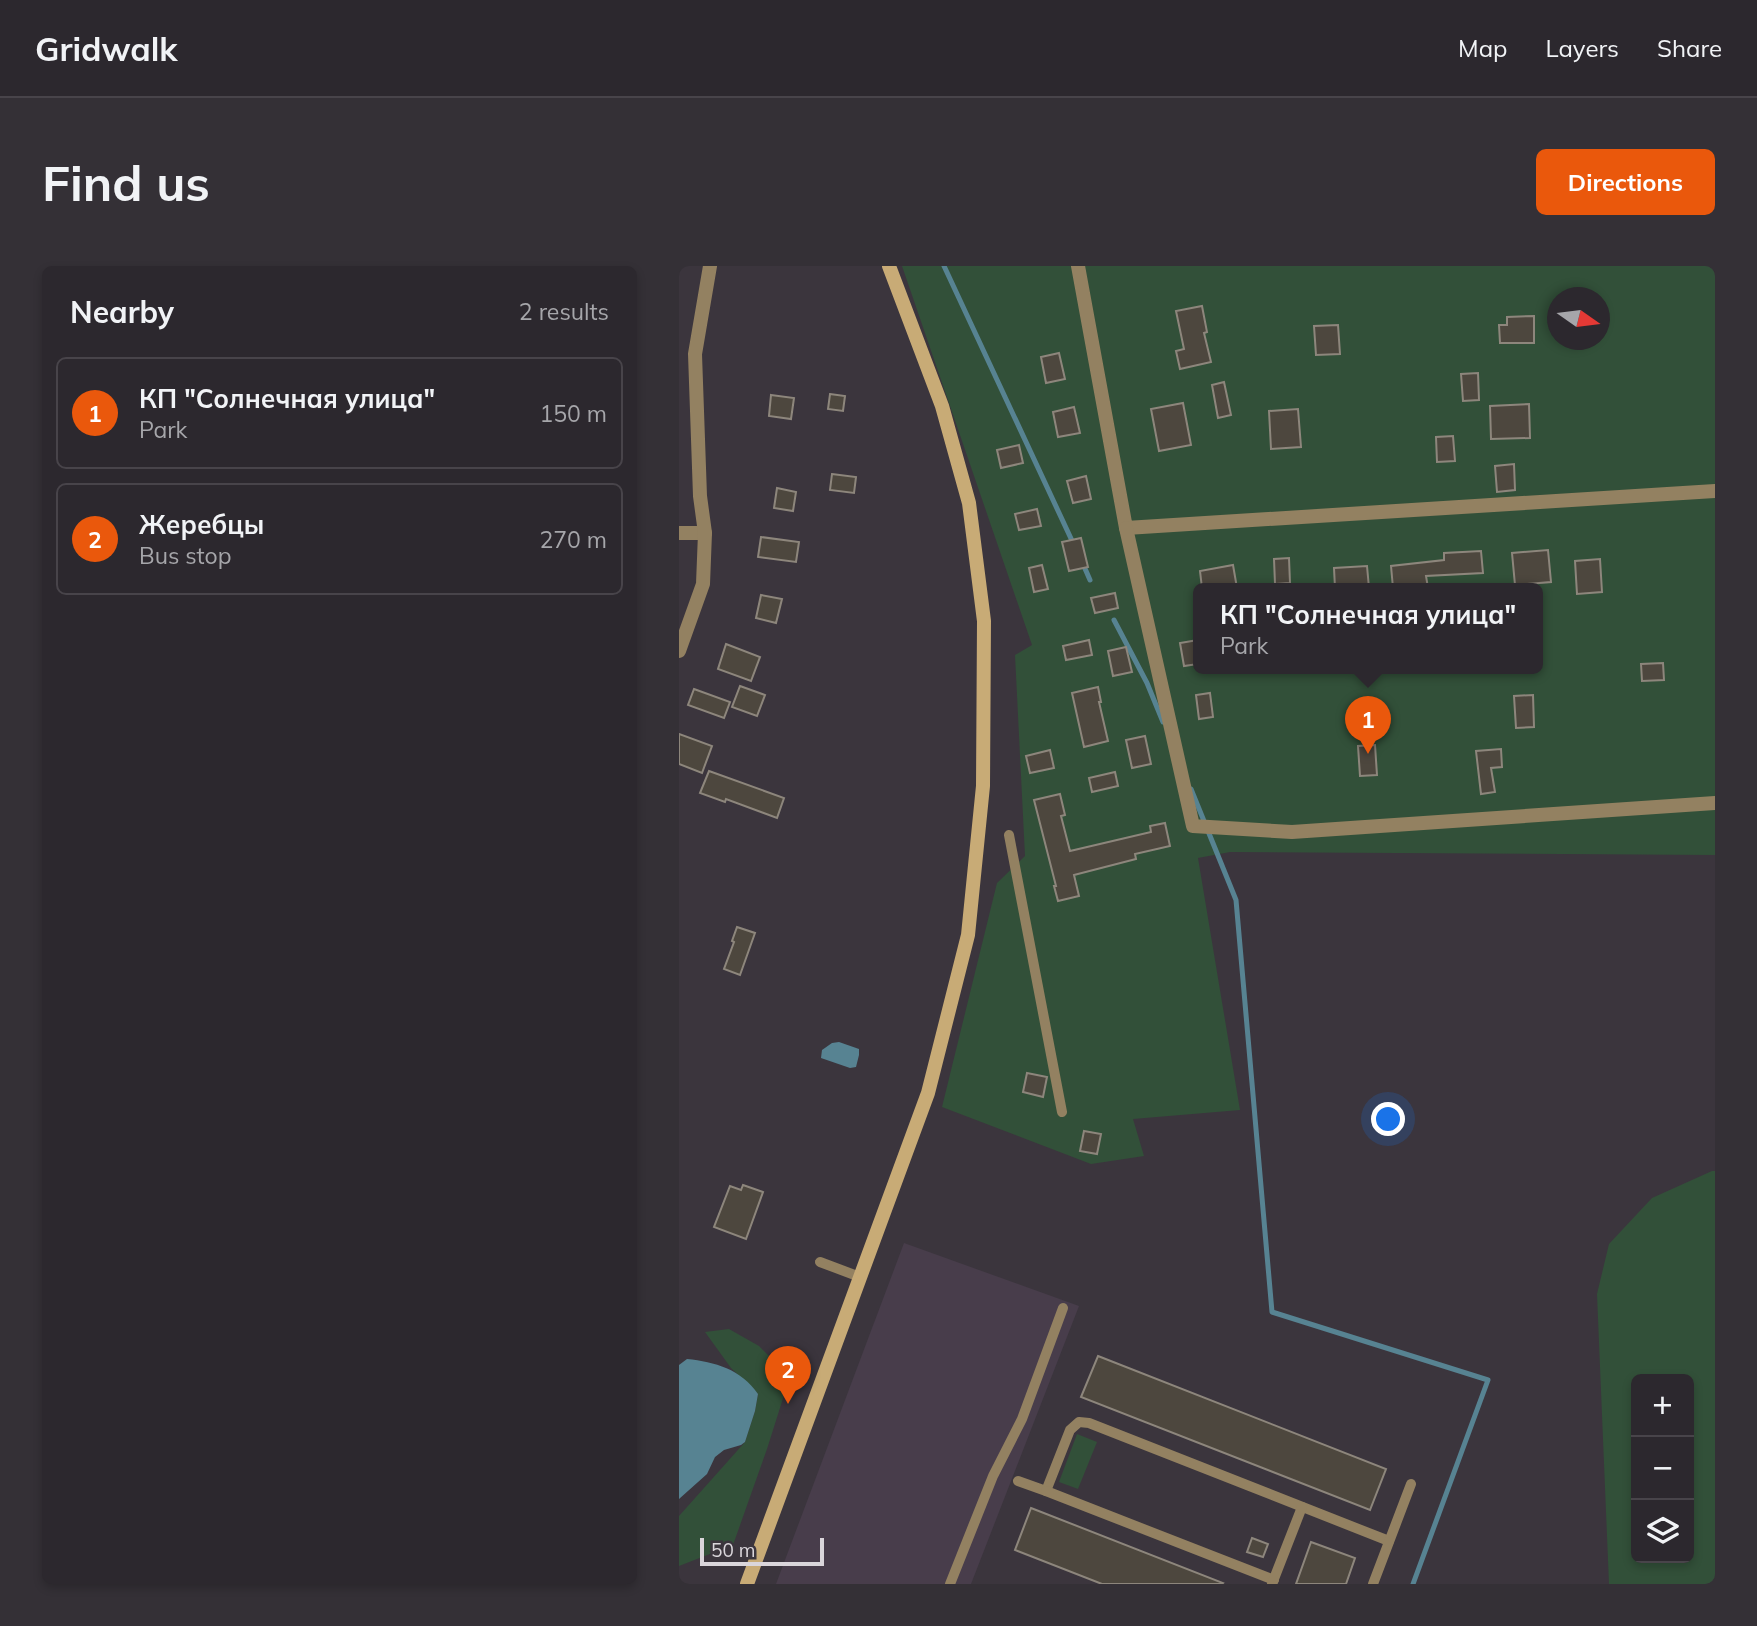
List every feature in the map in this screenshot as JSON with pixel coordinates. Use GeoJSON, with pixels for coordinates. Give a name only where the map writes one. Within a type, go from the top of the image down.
{"type":"FeatureCollection","features":[{"type":"Feature","properties":{"kind":"main road"},"geometry":{"type":"LineString","coordinates":[[747,1584],[928,1093],[968,935],[983,786],[984,621],[969,503],[942,406],[889,266]]}},
{"type":"Feature","properties":{"kind":"street"},"geometry":{"type":"LineString","coordinates":[[679,651],[703,584],[705,533],[700,496],[695,354],[710,266]]}},
{"type":"Feature","properties":{"kind":"street"},"geometry":{"type":"LineString","coordinates":[[1078,266],[1126,528],[1193,826],[1292,832],[1715,803]]}},
{"type":"Feature","properties":{"kind":"street"},"geometry":{"type":"LineString","coordinates":[[1126,528],[1715,491]]}},
{"type":"Feature","properties":{"kind":"street"},"geometry":{"type":"LineString","coordinates":[[679,533],[705,533]]}},
{"type":"Feature","properties":{"kind":"lane"},"geometry":{"type":"LineString","coordinates":[[1009,835],[1062,1112]]}},
{"type":"Feature","properties":{"kind":"lane"},"geometry":{"type":"LineString","coordinates":[[820,1262],[860,1277]]}},
{"type":"Feature","properties":{"kind":"lane"},"geometry":{"type":"LineString","coordinates":[[950,1584],[993,1476],[1022,1419],[1063,1308]]}},
{"type":"Feature","properties":{"kind":"lane"},"geometry":{"type":"LineString","coordinates":[[1046,1491],[1070,1430],[1079,1422],[1089,1423],[1389,1541]]}},
{"type":"Feature","properties":{"kind":"lane"},"geometry":{"type":"LineString","coordinates":[[1019,1480],[1273,1582],[1302,1507]]}},
{"type":"Feature","properties":{"kind":"lane"},"geometry":{"type":"LineString","coordinates":[[1373,1584],[1411,1484]]}},
{"type":"Feature","properties":{"kind":"shaded area"},"geometry":{"type":"Polygon","coordinates":[[[904,1243],[1079,1306],[971,1584],[776,1584],[904,1243]]]}},
{"type":"Feature","properties":{"kind":"green space"},"geometry":{"type":"Polygon","coordinates":[[[902,266],[1715,266],[1715,855],[1230,852],[1198,858],[1240,1110],[1133,1119],[1144,1156],[1091,1164],[942,1107],[997,883],[1025,856],[1015,655],[1032,645],[902,266]]]}},
{"type":"Feature","properties":{"kind":"green space"},"geometry":{"type":"Polygon","coordinates":[[[1715,1171],[1715,1584],[1609,1584],[1597,1294],[1609,1244],[1652,1198],[1715,1171]]]}},
{"type":"Feature","properties":{"kind":"green space"},"geometry":{"type":"Polygon","coordinates":[[[729,1329],[759,1346],[777,1364],[785,1392],[733,1545],[679,1566],[679,1516],[745,1442],[755,1411],[758,1394],[731,1368],[705,1332],[729,1329]]]}},
{"type":"Feature","properties":{"kind":"green space"},"geometry":{"type":"Polygon","coordinates":[[[1077,1434],[1097,1442],[1078,1489],[1059,1482],[1077,1434]]]}},
{"type":"Feature","properties":{"kind":"water"},"geometry":{"type":"Polygon","coordinates":[[[839,1042],[859,1049],[856,1067],[850,1068],[821,1058],[822,1050],[839,1042]]]}},
{"type":"Feature","properties":{"kind":"water"},"geometry":{"type":"Polygon","coordinates":[[[687,1359],[727,1368],[744,1378],[758,1394],[745,1442],[724,1450],[715,1457],[707,1474],[679,1499],[679,1365],[687,1359]]]}},
{"type":"Feature","properties":{"kind":"building"},"geometry":{"type":"Polygon","coordinates":[[[1202,306],[1207,332],[1204,333],[1211,362],[1180,369],[1176,351],[1184,349],[1176,311],[1202,306]]]}},
{"type":"Feature","properties":{"kind":"building"},"geometry":{"type":"Polygon","coordinates":[[[1534,316],[1534,343],[1500,343],[1499,325],[1507,325],[1507,317],[1534,316]]]}},
{"type":"Feature","properties":{"kind":"building"},"geometry":{"type":"Polygon","coordinates":[[[1338,325],[1340,354],[1316,355],[1314,326],[1338,325]]]}},
{"type":"Feature","properties":{"kind":"building"},"geometry":{"type":"Polygon","coordinates":[[[1059,353],[1065,379],[1046,383],[1041,357],[1059,353]]]}},
{"type":"Feature","properties":{"kind":"building"},"geometry":{"type":"Polygon","coordinates":[[[1478,373],[1479,400],[1463,401],[1461,374],[1478,373]]]}},
{"type":"Feature","properties":{"kind":"building"},"geometry":{"type":"Polygon","coordinates":[[[1224,382],[1231,415],[1218,418],[1212,385],[1224,382]]]}},
{"type":"Feature","properties":{"kind":"building"},"geometry":{"type":"Polygon","coordinates":[[[830,394],[845,396],[843,411],[828,409],[830,394]]]}},
{"type":"Feature","properties":{"kind":"building"},"geometry":{"type":"Polygon","coordinates":[[[771,395],[794,398],[791,419],[769,416],[771,395]]]}},
{"type":"Feature","properties":{"kind":"building"},"geometry":{"type":"Polygon","coordinates":[[[1183,403],[1191,445],[1159,451],[1151,409],[1183,403]]]}},
{"type":"Feature","properties":{"kind":"building"},"geometry":{"type":"Polygon","coordinates":[[[1529,404],[1530,438],[1491,439],[1490,406],[1529,404]]]}},
{"type":"Feature","properties":{"kind":"building"},"geometry":{"type":"Polygon","coordinates":[[[1074,407],[1080,433],[1058,437],[1053,412],[1074,407]]]}},
{"type":"Feature","properties":{"kind":"building"},"geometry":{"type":"Polygon","coordinates":[[[1298,409],[1301,447],[1271,449],[1269,411],[1298,409]]]}},
{"type":"Feature","properties":{"kind":"building"},"geometry":{"type":"Polygon","coordinates":[[[1453,436],[1455,461],[1437,462],[1436,437],[1453,436]]]}},
{"type":"Feature","properties":{"kind":"building"},"geometry":{"type":"Polygon","coordinates":[[[1019,445],[1023,463],[1001,468],[997,450],[1019,445]]]}},
{"type":"Feature","properties":{"kind":"building"},"geometry":{"type":"Polygon","coordinates":[[[1514,464],[1515,490],[1497,492],[1495,466],[1514,464]]]}},
{"type":"Feature","properties":{"kind":"building"},"geometry":{"type":"Polygon","coordinates":[[[832,474],[856,477],[854,493],[830,490],[832,474]]]}},
{"type":"Feature","properties":{"kind":"building"},"geometry":{"type":"Polygon","coordinates":[[[1086,476],[1091,499],[1073,503],[1067,481],[1086,476]]]}},
{"type":"Feature","properties":{"kind":"building"},"geometry":{"type":"Polygon","coordinates":[[[777,488],[796,492],[793,511],[774,508],[777,488]]]}},
{"type":"Feature","properties":{"kind":"building"},"geometry":{"type":"Polygon","coordinates":[[[1037,509],[1041,526],[1019,530],[1015,514],[1037,509]]]}},
{"type":"Feature","properties":{"kind":"building"},"geometry":{"type":"Polygon","coordinates":[[[761,537],[799,542],[796,562],[758,557],[761,537]]]}},
{"type":"Feature","properties":{"kind":"building"},"geometry":{"type":"Polygon","coordinates":[[[1081,538],[1088,567],[1069,571],[1062,542],[1081,538]]]}},
{"type":"Feature","properties":{"kind":"building"},"geometry":{"type":"Polygon","coordinates":[[[1548,550],[1551,582],[1515,583],[1512,553],[1548,550]]]}},
{"type":"Feature","properties":{"kind":"building"},"geometry":{"type":"Polygon","coordinates":[[[1481,551],[1483,573],[1426,576],[1427,583],[1393,583],[1391,566],[1444,560],[1444,553],[1481,551]]]}},
{"type":"Feature","properties":{"kind":"building"},"geometry":{"type":"Polygon","coordinates":[[[1289,558],[1290,583],[1275,583],[1274,559],[1289,558]]]}},
{"type":"Feature","properties":{"kind":"building"},"geometry":{"type":"Polygon","coordinates":[[[1600,559],[1602,592],[1577,594],[1575,561],[1600,559]]]}},
{"type":"Feature","properties":{"kind":"building"},"geometry":{"type":"Polygon","coordinates":[[[1042,565],[1048,589],[1034,592],[1029,568],[1042,565]]]}},
{"type":"Feature","properties":{"kind":"building"},"geometry":{"type":"Polygon","coordinates":[[[1233,565],[1236,583],[1201,583],[1200,571],[1233,565]]]}},
{"type":"Feature","properties":{"kind":"building"},"geometry":{"type":"Polygon","coordinates":[[[1367,566],[1369,583],[1335,583],[1334,568],[1367,566]]]}},
{"type":"Feature","properties":{"kind":"building"},"geometry":{"type":"Polygon","coordinates":[[[1115,593],[1118,608],[1095,613],[1091,598],[1115,593]]]}},
{"type":"Feature","properties":{"kind":"building"},"geometry":{"type":"Polygon","coordinates":[[[761,595],[782,599],[776,623],[756,618],[761,595]]]}},
{"type":"Feature","properties":{"kind":"building"},"geometry":{"type":"Polygon","coordinates":[[[1089,640],[1092,655],[1066,660],[1063,646],[1089,640]]]}},
{"type":"Feature","properties":{"kind":"building"},"geometry":{"type":"Polygon","coordinates":[[[1193,641],[1193,665],[1184,666],[1180,643],[1193,641]]]}},
{"type":"Feature","properties":{"kind":"building"},"geometry":{"type":"Polygon","coordinates":[[[726,644],[760,657],[751,681],[718,669],[726,644]]]}},
{"type":"Feature","properties":{"kind":"building"},"geometry":{"type":"Polygon","coordinates":[[[1126,647],[1132,672],[1113,676],[1108,651],[1126,647]]]}},
{"type":"Feature","properties":{"kind":"building"},"geometry":{"type":"Polygon","coordinates":[[[1663,663],[1664,680],[1642,681],[1641,664],[1663,663]]]}},
{"type":"Feature","properties":{"kind":"building"},"geometry":{"type":"Polygon","coordinates":[[[740,686],[765,695],[757,716],[732,707],[740,686]]]}},
{"type":"Feature","properties":{"kind":"building"},"geometry":{"type":"Polygon","coordinates":[[[1098,687],[1108,741],[1084,747],[1072,693],[1098,687]]]}},
{"type":"Feature","properties":{"kind":"building"},"geometry":{"type":"Polygon","coordinates":[[[694,689],[730,702],[724,718],[688,705],[694,689]]]}},
{"type":"Feature","properties":{"kind":"building"},"geometry":{"type":"Polygon","coordinates":[[[1210,693],[1213,717],[1199,719],[1196,695],[1210,693]]]}},
{"type":"Feature","properties":{"kind":"building"},"geometry":{"type":"Polygon","coordinates":[[[1533,695],[1534,727],[1516,728],[1514,696],[1533,695]]]}},
{"type":"Feature","properties":{"kind":"building"},"geometry":{"type":"Polygon","coordinates":[[[679,734],[712,746],[702,773],[679,764],[679,734]]]}},
{"type":"Feature","properties":{"kind":"building"},"geometry":{"type":"Polygon","coordinates":[[[1145,736],[1151,764],[1132,768],[1126,740],[1145,736]]]}},
{"type":"Feature","properties":{"kind":"building"},"geometry":{"type":"Polygon","coordinates":[[[1375,745],[1377,775],[1360,776],[1358,746],[1375,745]]]}},
{"type":"Feature","properties":{"kind":"building"},"geometry":{"type":"Polygon","coordinates":[[[1501,749],[1502,767],[1491,768],[1495,792],[1481,794],[1476,751],[1501,749]]]}},
{"type":"Feature","properties":{"kind":"building"},"geometry":{"type":"Polygon","coordinates":[[[1050,750],[1054,768],[1030,773],[1026,756],[1050,750]]]}},
{"type":"Feature","properties":{"kind":"building"},"geometry":{"type":"Polygon","coordinates":[[[709,771],[784,798],[777,818],[726,799],[725,802],[700,793],[709,771]]]}},
{"type":"Feature","properties":{"kind":"building"},"geometry":{"type":"Polygon","coordinates":[[[1115,772],[1118,786],[1092,792],[1089,778],[1115,772]]]}},
{"type":"Feature","properties":{"kind":"building"},"geometry":{"type":"Polygon","coordinates":[[[1060,794],[1065,815],[1061,816],[1070,851],[1151,832],[1150,826],[1165,823],[1170,846],[1135,854],[1136,859],[1074,875],[1079,896],[1058,901],[1034,800],[1060,794]]]}},
{"type":"Feature","properties":{"kind":"building"},"geometry":{"type":"Polygon","coordinates":[[[737,927],[755,933],[740,975],[724,969],[737,927]]]}},
{"type":"Feature","properties":{"kind":"building"},"geometry":{"type":"Polygon","coordinates":[[[1027,1073],[1047,1077],[1043,1097],[1023,1092],[1027,1073]]]}},
{"type":"Feature","properties":{"kind":"building"},"geometry":{"type":"Polygon","coordinates":[[[1084,1131],[1101,1134],[1097,1154],[1080,1151],[1084,1131]]]}},
{"type":"Feature","properties":{"kind":"building"},"geometry":{"type":"Polygon","coordinates":[[[743,1185],[763,1192],[746,1239],[714,1227],[730,1186],[741,1190],[743,1185]]]}},
{"type":"Feature","properties":{"kind":"building"},"geometry":{"type":"Polygon","coordinates":[[[1098,1356],[1386,1469],[1370,1510],[1081,1397],[1098,1356]]]}},
{"type":"Feature","properties":{"kind":"building"},"geometry":{"type":"Polygon","coordinates":[[[1031,1508],[1223,1583],[1102,1584],[1015,1550],[1031,1508]]]}},
{"type":"Feature","properties":{"kind":"building"},"geometry":{"type":"Polygon","coordinates":[[[1252,1538],[1268,1544],[1263,1557],[1247,1552],[1252,1538]]]}},
{"type":"Feature","properties":{"kind":"building"},"geometry":{"type":"Polygon","coordinates":[[[1311,1542],[1355,1558],[1346,1584],[1296,1584],[1311,1542]]]}},
{"type":"Feature","properties":{"kind":"waterway"},"geometry":{"type":"LineString","coordinates":[[944,266],[1074,545]]}},
{"type":"Feature","properties":{"kind":"waterway"},"geometry":{"type":"LineString","coordinates":[[1083,564],[1090,580]]}},
{"type":"Feature","properties":{"kind":"waterway"},"geometry":{"type":"LineString","coordinates":[[1114,620],[1147,683],[1163,722]]}},
{"type":"Feature","properties":{"kind":"waterway"},"geometry":{"type":"LineString","coordinates":[[1191,789],[1236,900],[1272,1312],[1488,1380],[1413,1584]]}},
{"type":"Feature","properties":{"kind":"place","name":"КП \"Солнечная улица\""},"geometry":{"type":"Point","coordinates":[1368,754]}},
{"type":"Feature","properties":{"kind":"place","name":"Жеребцы"},"geometry":{"type":"Point","coordinates":[788,1404]}}]}
